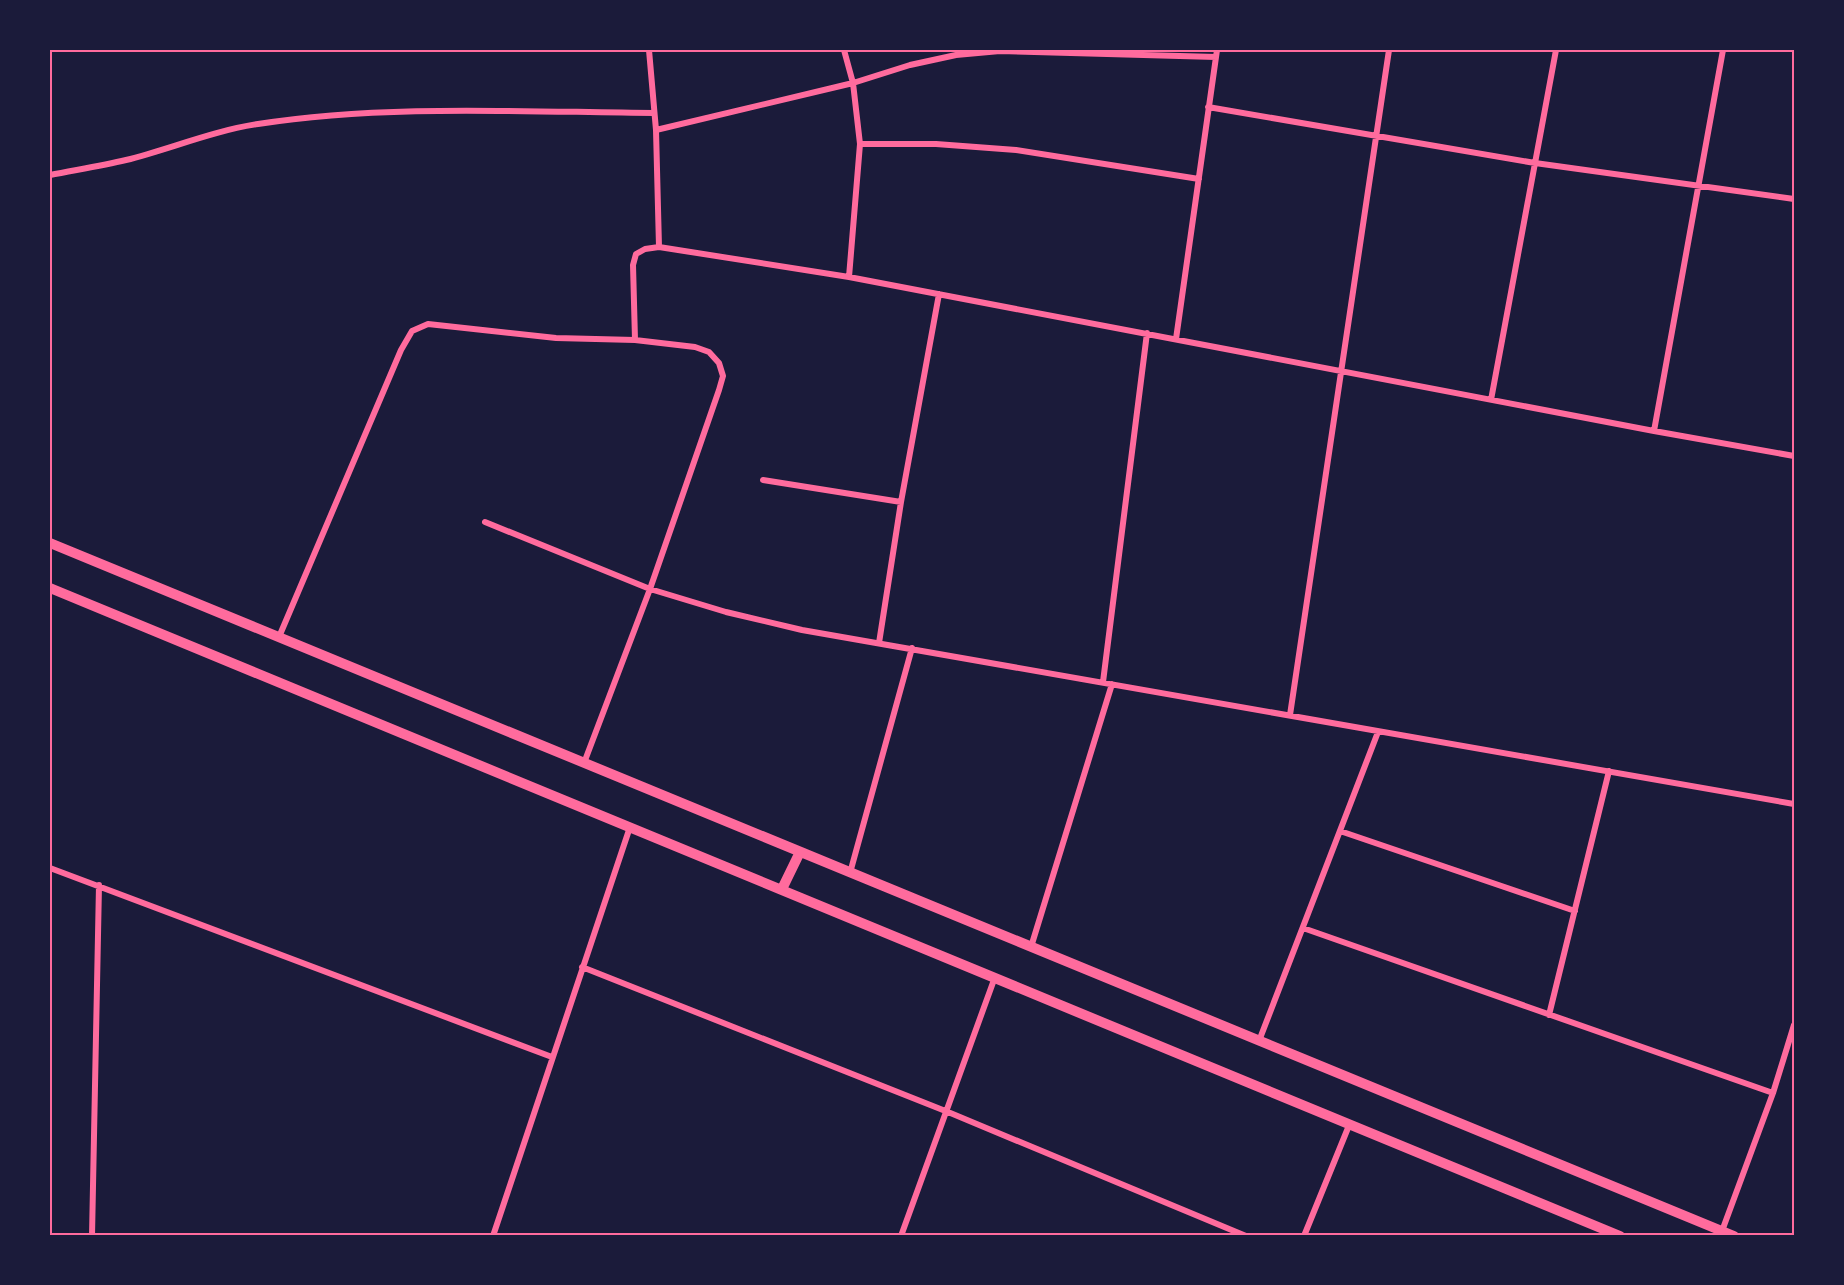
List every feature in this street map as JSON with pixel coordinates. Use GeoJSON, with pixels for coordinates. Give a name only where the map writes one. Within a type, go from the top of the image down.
{"type":"FeatureCollection","features":[{"type":"Feature","properties":{"kind":"street"},"geometry":{"type":"LineString","coordinates":[[649,50],[656,130],[659,247]]}},
{"type":"Feature","properties":{"kind":"street"},"geometry":{"type":"LineString","coordinates":[[844,50],[853,82],[860,144],[849,277]]}},
{"type":"Feature","properties":{"kind":"street"},"geometry":{"type":"LineString","coordinates":[[1290,715],[1389,50]]}},
{"type":"Feature","properties":{"kind":"street"},"geometry":{"type":"LineString","coordinates":[[1491,400],[1556,50]]}},
{"type":"Feature","properties":{"kind":"street"},"geometry":{"type":"LineString","coordinates":[[1654,431],[1723,50]]}},
{"type":"Feature","properties":{"kind":"street"},"geometry":{"type":"LineString","coordinates":[[656,130],[853,82],[910,64],[956,55],[1000,51],[1216,53],[1176,339]]}},
{"type":"Feature","properties":{"kind":"street"},"geometry":{"type":"LineString","coordinates":[[1208,107],[1535,163],[1794,199]]}},
{"type":"Feature","properties":{"kind":"street"},"geometry":{"type":"LineString","coordinates":[[50,175],[126,160],[213,133],[292,119],[348,114],[430,112],[654,113]]}},
{"type":"Feature","properties":{"kind":"street"},"geometry":{"type":"LineString","coordinates":[[860,144],[936,144],[1016,150],[1199,179]]}},
{"type":"Feature","properties":{"kind":"street"},"geometry":{"type":"LineString","coordinates":[[635,340],[633,265],[636,254],[645,249],[659,247],[849,277],[1794,456]]}},
{"type":"Feature","properties":{"kind":"street"},"geometry":{"type":"LineString","coordinates":[[879,643],[901,502],[939,294]]}},
{"type":"Feature","properties":{"kind":"street"},"geometry":{"type":"LineString","coordinates":[[279,637],[401,350],[412,331],[428,324],[555,338],[635,340],[695,347],[709,352],[719,363],[723,376],[650,589],[584,763]]}},
{"type":"Feature","properties":{"kind":"street"},"geometry":{"type":"LineString","coordinates":[[1103,682],[1147,333]]}},
{"type":"Feature","properties":{"kind":"street"},"geometry":{"type":"LineString","coordinates":[[763,480],[901,502]]}},
{"type":"Feature","properties":{"kind":"street"},"geometry":{"type":"LineString","coordinates":[[485,522],[650,589],[726,612],[780,625],[1794,804]]}},
{"type":"Feature","properties":{"kind":"street"},"geometry":{"type":"LineString","coordinates":[[50,543],[1734,1236]]}},
{"type":"Feature","properties":{"kind":"street"},"geometry":{"type":"LineString","coordinates":[[50,590],[630,826],[1620,1236]]}},
{"type":"Feature","properties":{"kind":"street"},"geometry":{"type":"LineString","coordinates":[[850,873],[912,648]]}},
{"type":"Feature","properties":{"kind":"street"},"geometry":{"type":"LineString","coordinates":[[1031,947],[1112,684]]}},
{"type":"Feature","properties":{"kind":"street"},"geometry":{"type":"LineString","coordinates":[[1259,1041],[1378,732]]}},
{"type":"Feature","properties":{"kind":"street"},"geometry":{"type":"LineString","coordinates":[[1550,1015],[1609,771]]}},
{"type":"Feature","properties":{"kind":"street"},"geometry":{"type":"LineString","coordinates":[[493,1236],[630,826]]}},
{"type":"Feature","properties":{"kind":"street"},"geometry":{"type":"LineString","coordinates":[[1340,831],[1575,911]]}},
{"type":"Feature","properties":{"kind":"street"},"geometry":{"type":"LineString","coordinates":[[782,889],[800,852]]}},
{"type":"Feature","properties":{"kind":"street"},"geometry":{"type":"LineString","coordinates":[[50,867],[552,1057]]}},
{"type":"Feature","properties":{"kind":"street"},"geometry":{"type":"LineString","coordinates":[[92,1236],[99,885]]}},
{"type":"Feature","properties":{"kind":"street"},"geometry":{"type":"LineString","coordinates":[[1303,928],[1773,1094]]}},
{"type":"Feature","properties":{"kind":"street"},"geometry":{"type":"LineString","coordinates":[[582,967],[948,1112],[1246,1236]]}},
{"type":"Feature","properties":{"kind":"street"},"geometry":{"type":"LineString","coordinates":[[901,1236],[948,1112],[995,977]]}},
{"type":"Feature","properties":{"kind":"street"},"geometry":{"type":"LineString","coordinates":[[1722,1231],[1773,1094],[1794,1025]]}},
{"type":"Feature","properties":{"kind":"street"},"geometry":{"type":"LineString","coordinates":[[1304,1236],[1350,1123]]}}]}
